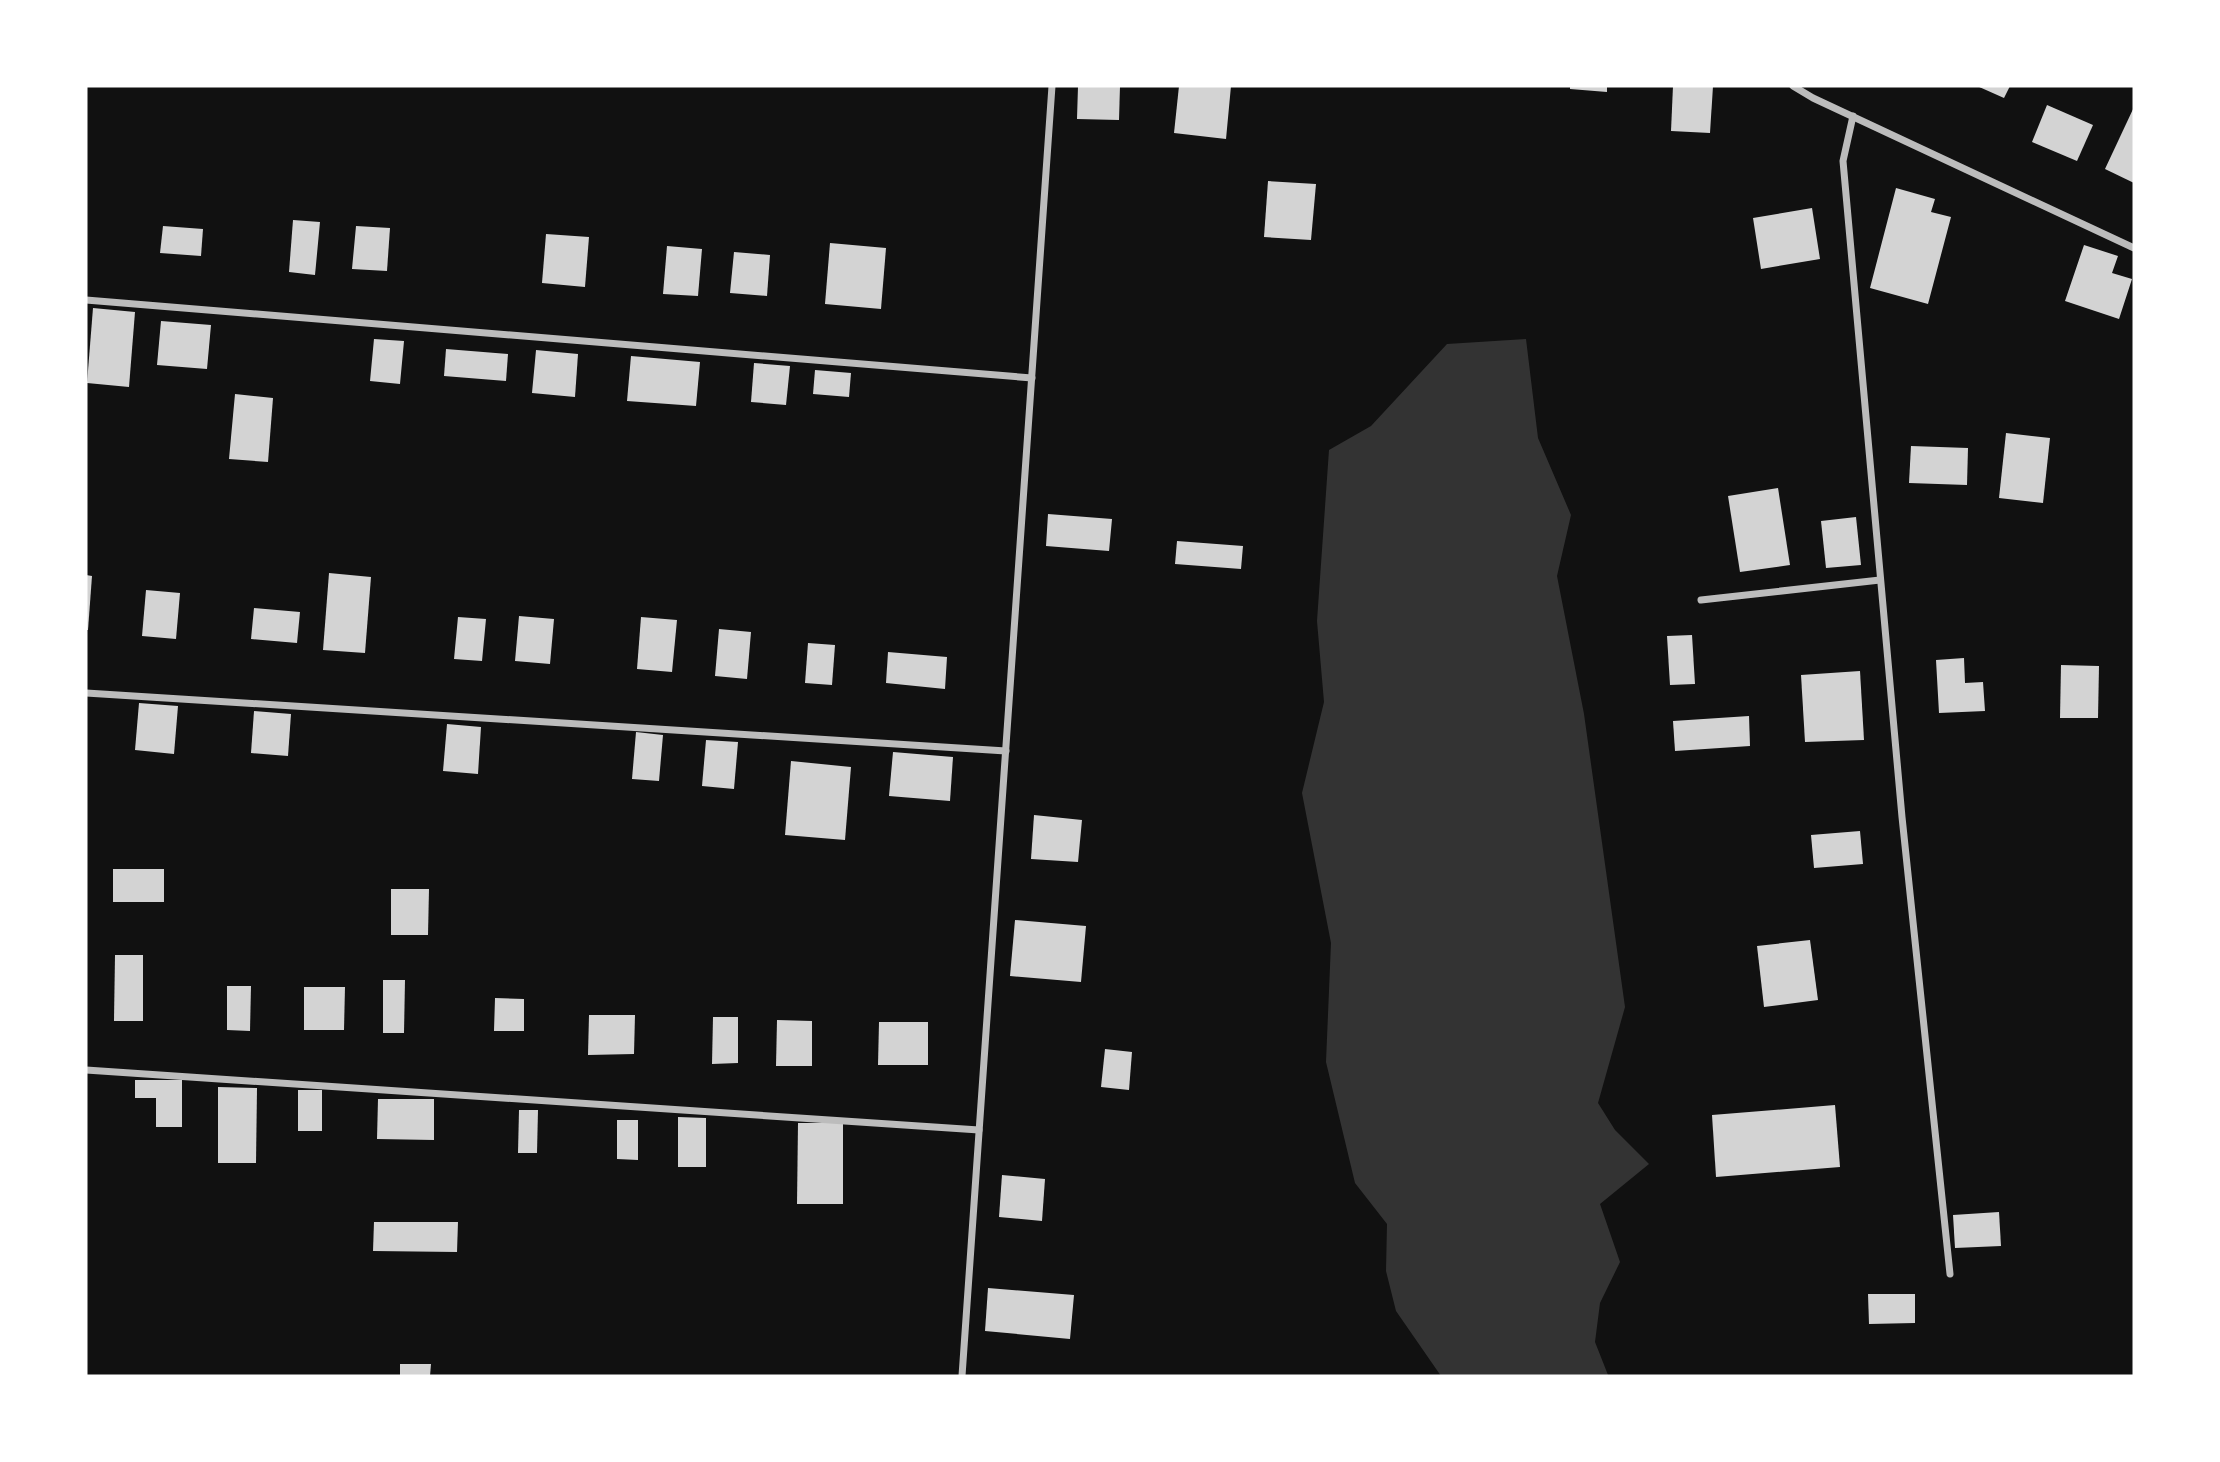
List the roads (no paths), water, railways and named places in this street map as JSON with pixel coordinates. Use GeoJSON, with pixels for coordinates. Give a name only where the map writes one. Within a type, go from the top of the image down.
{"type":"FeatureCollection","features":[{"type":"Feature","properties":{"kind":"street"},"geometry":{"type":"LineString","coordinates":[[962,1376],[1052,86]]}},
{"type":"Feature","properties":{"kind":"street"},"geometry":{"type":"LineString","coordinates":[[1793,86],[1813,98],[2134,248]]}},
{"type":"Feature","properties":{"kind":"street"},"geometry":{"type":"LineString","coordinates":[[1853,117],[1843,161],[1902,817],[1950,1274]]}},
{"type":"Feature","properties":{"kind":"street"},"geometry":{"type":"LineString","coordinates":[[86,300],[1032,378]]}},
{"type":"Feature","properties":{"kind":"street"},"geometry":{"type":"LineString","coordinates":[[1701,600],[1880,580]]}},
{"type":"Feature","properties":{"kind":"street"},"geometry":{"type":"LineString","coordinates":[[86,693],[1006,751]]}},
{"type":"Feature","properties":{"kind":"street"},"geometry":{"type":"LineString","coordinates":[[86,1070],[979,1130]]}}]}
